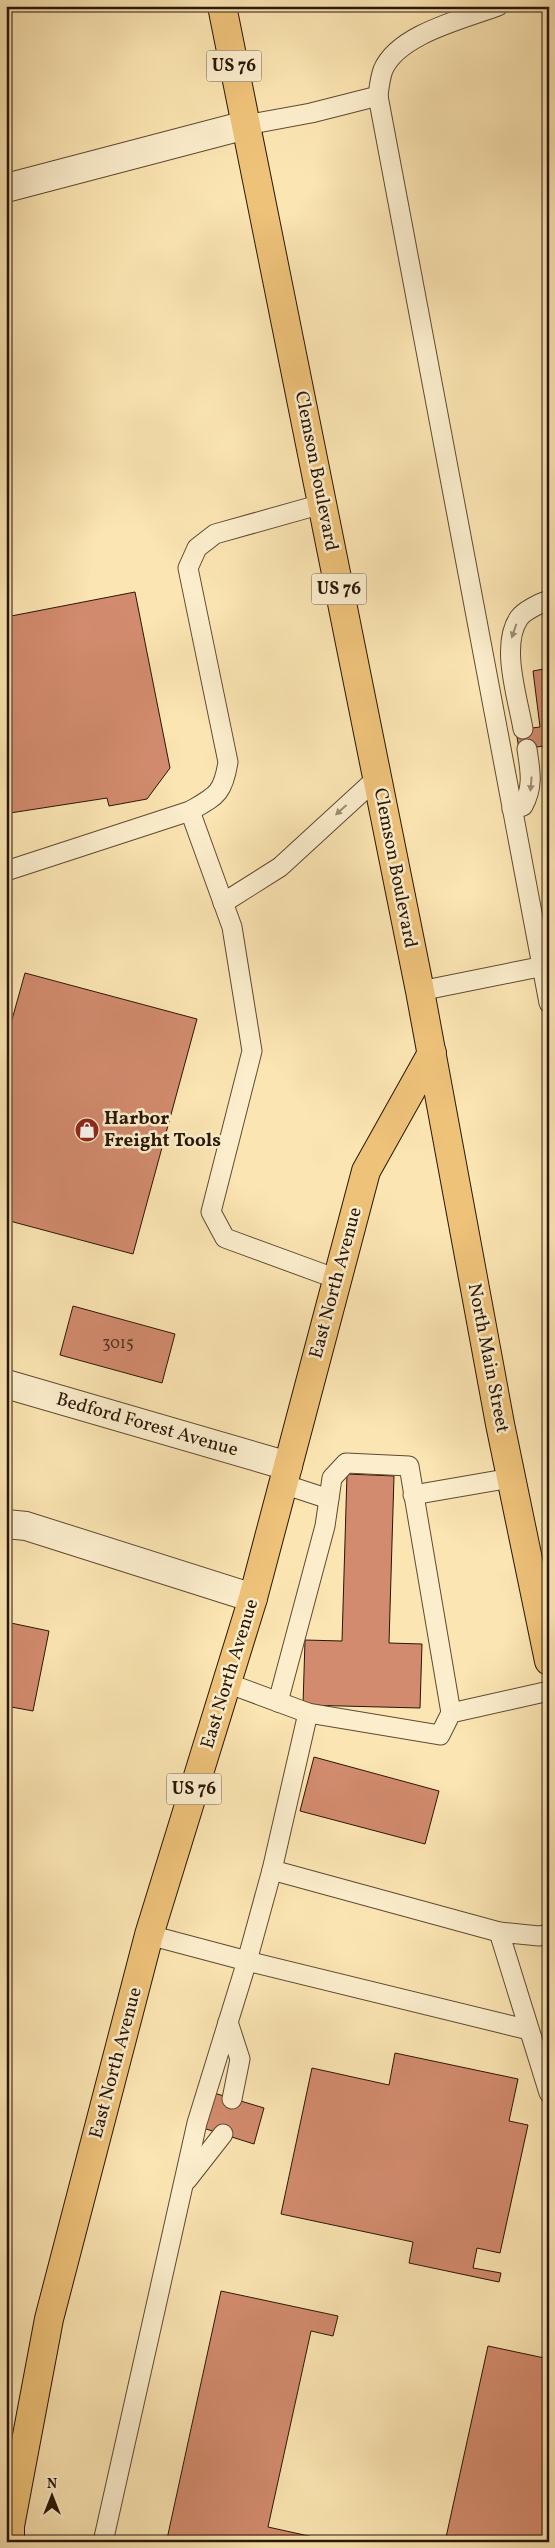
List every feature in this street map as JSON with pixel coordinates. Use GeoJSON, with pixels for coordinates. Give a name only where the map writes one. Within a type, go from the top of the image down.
{"type":"FeatureCollection","features":[{"type":"Feature","properties":{"kind":"main road","name":"Clemson Boulevard"},"geometry":{"type":"LineString","coordinates":[[222,6],[432,1053]]}},
{"type":"Feature","properties":{"kind":"main road","name":"East North Avenue"},"geometry":{"type":"LineString","coordinates":[[10,2542],[10,2526],[49,2320],[149,1935],[253,1598],[366,1171],[432,1053]]}},
{"type":"Feature","properties":{"kind":"main road","name":"North Main Street"},"geometry":{"type":"LineString","coordinates":[[432,1053],[511,1478],[542,1591],[549,1661]]}},
{"type":"Feature","properties":{"kind":"street"},"geometry":{"type":"LineString","coordinates":[[6,188],[246,125]]}},
{"type":"Feature","properties":{"kind":"street","name":"Bedford Forest Avenue"},"geometry":{"type":"LineString","coordinates":[[6,1384],[285,1475]]}},
{"type":"Feature","properties":{"kind":"street"},"geometry":{"type":"LineString","coordinates":[[6,1524],[26,1526],[253,1598]]}},
{"type":"Feature","properties":{"kind":"lane"},"geometry":{"type":"LineString","coordinates":[[498,6],[415,38],[397,50],[383,70],[378,96],[512,809],[545,966],[549,1003]]}},
{"type":"Feature","properties":{"kind":"lane"},"geometry":{"type":"LineString","coordinates":[[246,125],[311,113],[378,96]]}},
{"type":"Feature","properties":{"kind":"lane"},"geometry":{"type":"LineString","coordinates":[[6,870],[190,811],[216,796],[225,780],[228,762],[188,568],[197,548],[215,534],[322,504]]}},
{"type":"Feature","properties":{"kind":"lane"},"geometry":{"type":"LineString","coordinates":[[523,729],[510,654],[512,632],[520,617],[549,600]]}},
{"type":"Feature","properties":{"kind":"lane"},"geometry":{"type":"LineString","coordinates":[[512,809],[523,806],[530,793],[532,778],[527,748]]}},
{"type":"Feature","properties":{"kind":"lane"},"geometry":{"type":"LineString","coordinates":[[223,903],[280,867],[377,778]]}},
{"type":"Feature","properties":{"kind":"lane"},"geometry":{"type":"LineString","coordinates":[[190,811],[232,927],[252,1051],[211,1212],[225,1238],[337,1279]]}},
{"type":"Feature","properties":{"kind":"lane"},"geometry":{"type":"LineString","coordinates":[[420,991],[545,966]]}},
{"type":"Feature","properties":{"kind":"lane"},"geometry":{"type":"LineString","coordinates":[[227,1683],[278,1702],[308,1713],[440,1735],[451,1713],[408,1466],[346,1464],[332,1478],[326,1526],[278,1702]]}},
{"type":"Feature","properties":{"kind":"lane"},"geometry":{"type":"LineString","coordinates":[[285,1475],[329,1500]]}},
{"type":"Feature","properties":{"kind":"lane"},"geometry":{"type":"LineString","coordinates":[[413,1495],[511,1478]]}},
{"type":"Feature","properties":{"kind":"lane"},"geometry":{"type":"LineString","coordinates":[[451,1713],[549,1691]]}},
{"type":"Feature","properties":{"kind":"lane"},"geometry":{"type":"LineString","coordinates":[[103,2542],[197,2124],[247,1960],[272,1870],[308,1713]]}},
{"type":"Feature","properties":{"kind":"lane"},"geometry":{"type":"LineString","coordinates":[[272,1870],[499,1932],[540,1936],[549,1934]]}},
{"type":"Feature","properties":{"kind":"lane"},"geometry":{"type":"LineString","coordinates":[[499,1932],[549,2094]]}},
{"type":"Feature","properties":{"kind":"lane"},"geometry":{"type":"LineString","coordinates":[[149,1935],[529,2030]]}},
{"type":"Feature","properties":{"kind":"lane"},"geometry":{"type":"LineString","coordinates":[[228,2022],[240,2059],[232,2099]]}},
{"type":"Feature","properties":{"kind":"lane"},"geometry":{"type":"LineString","coordinates":[[183,2185],[223,2134]]}},
{"type":"Feature","properties":{"kind":"building"},"geometry":{"type":"Polygon","coordinates":[[[135,592],[170,768],[147,799],[109,806],[107,798],[10,813],[6,789],[6,617],[135,592]]]}},
{"type":"Feature","properties":{"kind":"building"},"geometry":{"type":"Polygon","coordinates":[[[549,668],[549,788],[543,746],[519,750],[516,730],[540,727],[533,671],[549,668]]]}},
{"type":"Feature","properties":{"kind":"building","name":"Harbor Freight Tools"},"geometry":{"type":"Polygon","coordinates":[[[25,973],[197,1019],[133,1254],[6,1220],[6,1041],[25,973]]]}},
{"type":"Feature","properties":{"kind":"building"},"geometry":{"type":"Polygon","coordinates":[[[73,1306],[175,1334],[162,1383],[60,1355],[73,1306]]]}},
{"type":"Feature","properties":{"kind":"building"},"geometry":{"type":"Polygon","coordinates":[[[347,1474],[394,1476],[389,1643],[422,1644],[420,1708],[303,1705],[305,1640],[342,1641],[347,1474]]]}},
{"type":"Feature","properties":{"kind":"building"},"geometry":{"type":"Polygon","coordinates":[[[6,1622],[49,1631],[33,1711],[6,1706],[6,1622]]]}},
{"type":"Feature","properties":{"kind":"building"},"geometry":{"type":"Polygon","coordinates":[[[314,1757],[439,1791],[425,1844],[300,1811],[314,1757]]]}},
{"type":"Feature","properties":{"kind":"building"},"geometry":{"type":"Polygon","coordinates":[[[395,2053],[518,2079],[509,2121],[528,2125],[500,2253],[477,2248],[473,2268],[501,2273],[499,2282],[409,2263],[413,2242],[281,2214],[312,2068],[389,2085],[395,2053]]]}},
{"type":"Feature","properties":{"kind":"building"},"geometry":{"type":"Polygon","coordinates":[[[214,2093],[264,2108],[254,2144],[203,2128],[214,2093]]]}},
{"type":"Feature","properties":{"kind":"building"},"geometry":{"type":"Polygon","coordinates":[[[221,2291],[338,2316],[333,2336],[311,2331],[268,2527],[336,2542],[179,2542],[167,2539],[221,2291]]]}},
{"type":"Feature","properties":{"kind":"building"},"geometry":{"type":"Polygon","coordinates":[[[488,2346],[549,2359],[549,2527],[545,2542],[445,2542],[488,2346]]]}},
{"type":"Feature","properties":{"kind":"place","name":"Harbor Freight Tools"},"geometry":{"type":"Point","coordinates":[87,1130]}}]}
